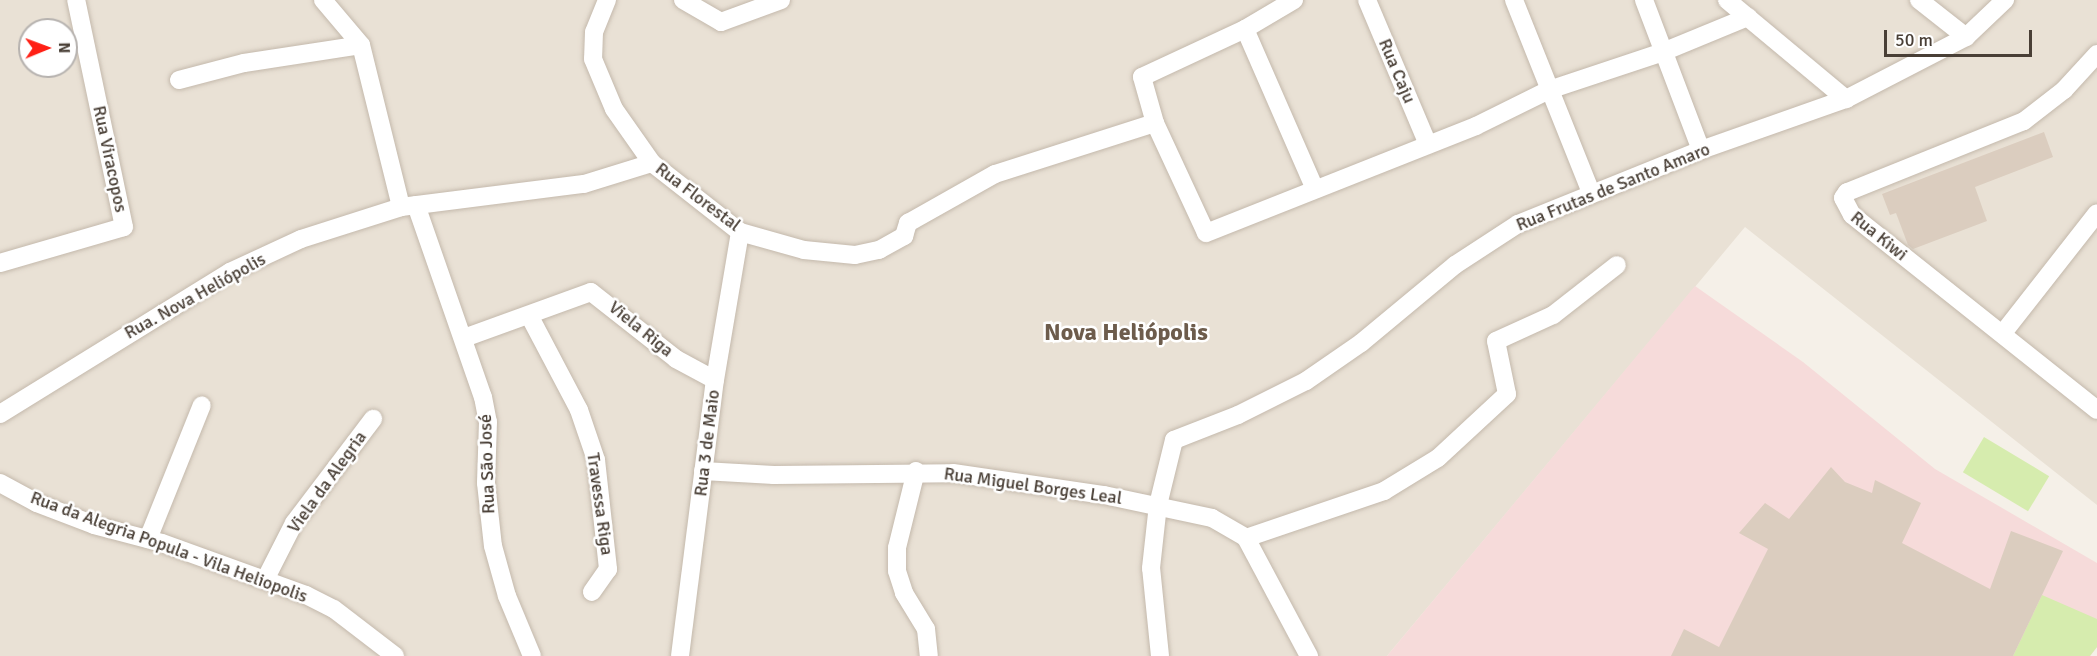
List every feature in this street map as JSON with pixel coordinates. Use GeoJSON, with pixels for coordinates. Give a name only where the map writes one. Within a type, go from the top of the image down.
{"type":"FeatureCollection","features":[{"type":"Feature","properties":{"kind":"street","name":"Rua Viracopos"},"geometry":{"type":"LineString","coordinates":[[0,263],[124,227],[76,0]]}},
{"type":"Feature","properties":{"kind":"street"},"geometry":{"type":"LineString","coordinates":[[323,0],[361,45]]}},
{"type":"Feature","properties":{"kind":"street","name":"Rua Florestal"},"geometry":{"type":"LineString","coordinates":[[607,0],[594,32],[593,59],[615,109],[652,163],[740,232],[804,250],[855,255],[879,250],[904,236],[908,223],[995,174],[1155,123]]}},
{"type":"Feature","properties":{"kind":"street"},"geometry":{"type":"LineString","coordinates":[[683,0],[721,22],[781,0]]}},
{"type":"Feature","properties":{"kind":"street"},"geometry":{"type":"LineString","coordinates":[[1294,0],[1245,29],[1142,77],[1155,123],[1206,233],[1427,142],[1476,126],[1549,90],[1663,52],[1748,17]]}},
{"type":"Feature","properties":{"kind":"street","name":"Rua Caju"},"geometry":{"type":"LineString","coordinates":[[1367,0],[1427,142]]}},
{"type":"Feature","properties":{"kind":"street"},"geometry":{"type":"LineString","coordinates":[[1514,0],[1591,193]]}},
{"type":"Feature","properties":{"kind":"street"},"geometry":{"type":"LineString","coordinates":[[1644,0],[1701,150]]}},
{"type":"Feature","properties":{"kind":"street"},"geometry":{"type":"LineString","coordinates":[[1727,0],[1846,99]]}},
{"type":"Feature","properties":{"kind":"street"},"geometry":{"type":"LineString","coordinates":[[1920,0],[1966,37]]}},
{"type":"Feature","properties":{"kind":"street","name":"Rua Frutas de Santo Amaro"},"geometry":{"type":"LineString","coordinates":[[1158,505],[1174,440],[1238,415],[1306,381],[1361,343],[1455,265],[1518,224],[1701,150],[1846,99],[1966,37],[2005,0]]}},
{"type":"Feature","properties":{"kind":"street"},"geometry":{"type":"LineString","coordinates":[[1245,29],[1315,189]]}},
{"type":"Feature","properties":{"kind":"street"},"geometry":{"type":"LineString","coordinates":[[179,80],[244,63],[361,45]]}},
{"type":"Feature","properties":{"kind":"street","name":"Rua São José"},"geometry":{"type":"LineString","coordinates":[[361,45],[409,206],[464,338],[488,422],[486,483],[494,546],[507,596],[532,656]]}},
{"type":"Feature","properties":{"kind":"street","name":"Rua Kiwi"},"geometry":{"type":"LineString","coordinates":[[2097,54],[2064,90],[2024,121],[1847,192],[1843,198],[1851,215],[2003,333],[2097,410]]}},
{"type":"Feature","properties":{"kind":"street","name":"Rua. Nova Heliópolis"},"geometry":{"type":"LineString","coordinates":[[0,414],[230,272],[301,239],[409,206],[584,184],[652,163]]}},
{"type":"Feature","properties":{"kind":"street"},"geometry":{"type":"LineString","coordinates":[[2003,333],[2097,213]]}},
{"type":"Feature","properties":{"kind":"street","name":"Rua 3 de Maio"},"geometry":{"type":"LineString","coordinates":[[680,656],[715,380],[740,232]]}},
{"type":"Feature","properties":{"kind":"street"},"geometry":{"type":"LineString","coordinates":[[1309,656],[1246,537],[1383,491],[1438,458],[1507,394],[1496,341],[1553,315],[1617,265]]}},
{"type":"Feature","properties":{"kind":"street","name":"Viela Riga"},"geometry":{"type":"LineString","coordinates":[[464,338],[530,316],[572,296],[598,294],[650,340],[715,380]]}},
{"type":"Feature","properties":{"kind":"street","name":"Travessa Riga"},"geometry":{"type":"LineString","coordinates":[[530,316],[579,410],[596,460],[608,569],[592,592]]}},
{"type":"Feature","properties":{"kind":"street"},"geometry":{"type":"LineString","coordinates":[[148,539],[202,405]]}},
{"type":"Feature","properties":{"kind":"street","name":"Viela da Alegria"},"geometry":{"type":"LineString","coordinates":[[266,578],[294,523],[373,419]]}},
{"type":"Feature","properties":{"kind":"street","name":"Rua Miguel Borges Leal"},"geometry":{"type":"LineString","coordinates":[[703,471],[774,475],[916,471],[998,477],[1158,505],[1212,518],[1246,537]]}},
{"type":"Feature","properties":{"kind":"street"},"geometry":{"type":"LineString","coordinates":[[916,471],[897,548],[897,571],[904,593],[926,629],[929,656]]}},
{"type":"Feature","properties":{"kind":"street","name":"Rua da Alegria Popula - Vila Heliopolis"},"geometry":{"type":"LineString","coordinates":[[0,483],[75,518],[148,539],[266,578],[334,609],[395,656]]}},
{"type":"Feature","properties":{"kind":"street"},"geometry":{"type":"LineString","coordinates":[[1158,505],[1151,568],[1160,656]]}},
{"type":"Feature","properties":{"kind":"shaded area","name":"Nova Heliópolis"},"geometry":{"type":"Polygon","coordinates":[[[0,0],[2097,0],[2097,505],[1745,227],[1387,656],[0,656],[0,0]]]}},
{"type":"Feature","properties":{"kind":"shaded area"},"geometry":{"type":"Polygon","coordinates":[[[1695,286],[1803,362],[1935,469],[2097,563],[2097,647],[2090,656],[1387,656],[1695,286]]]}},
{"type":"Feature","properties":{"kind":"green space"},"geometry":{"type":"Polygon","coordinates":[[[1984,437],[2049,476],[2028,511],[1963,472],[1984,437]]]}},
{"type":"Feature","properties":{"kind":"green space"},"geometry":{"type":"Polygon","coordinates":[[[2042,595],[2097,619],[2097,647],[2090,656],[2013,656],[2042,595]]]}},
{"type":"Feature","properties":{"kind":"building"},"geometry":{"type":"Polygon","coordinates":[[[2044,132],[2053,157],[1975,187],[1987,221],[1913,249],[1908,245],[1896,213],[1890,215],[1882,194],[2044,132]]]}},
{"type":"Feature","properties":{"kind":"building"},"geometry":{"type":"Polygon","coordinates":[[[1831,467],[1845,482],[1872,493],[1875,480],[1921,503],[1902,543],[1990,589],[2011,531],[2063,551],[2013,656],[1671,656],[1684,629],[1719,647],[1768,549],[1739,533],[1765,503],[1789,519],[1831,467]]]}},
{"type":"Feature","properties":{"kind":"district","name":"Nova Heliópolis"},"geometry":{"type":"Point","coordinates":[1126,333]}}]}
